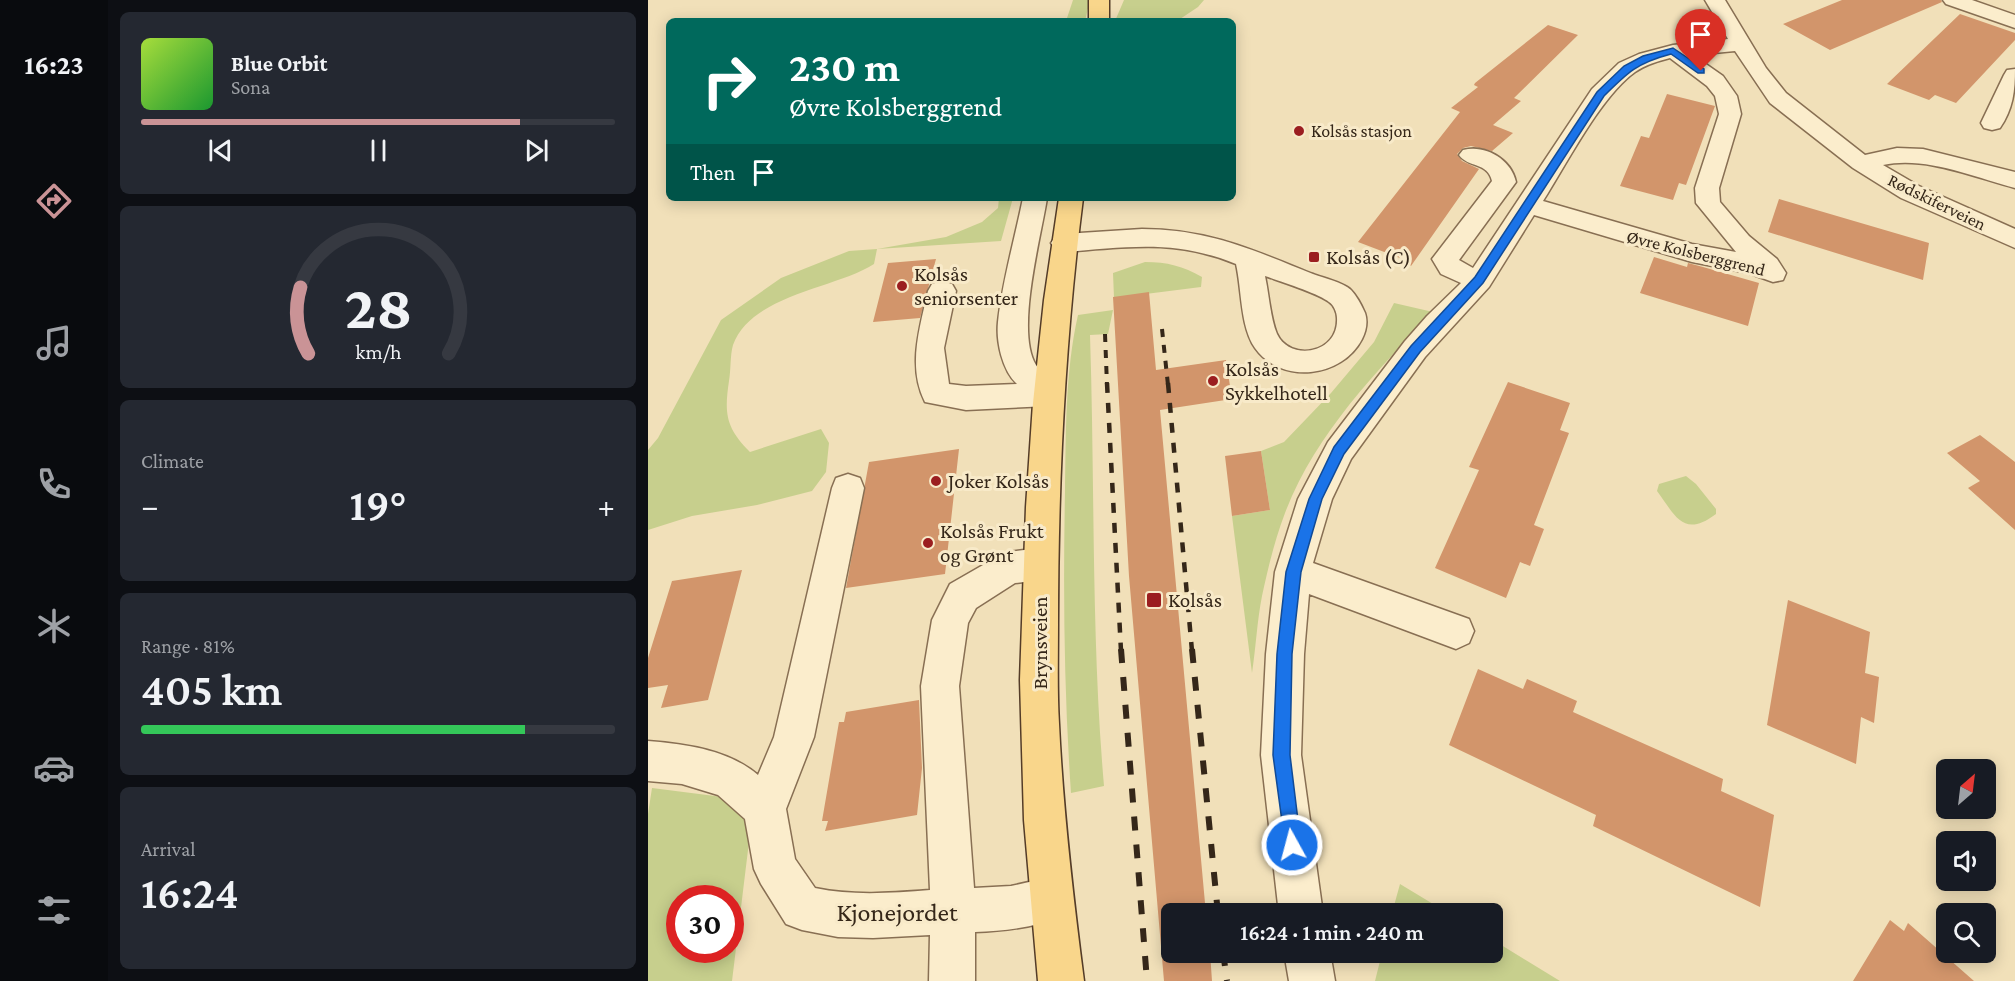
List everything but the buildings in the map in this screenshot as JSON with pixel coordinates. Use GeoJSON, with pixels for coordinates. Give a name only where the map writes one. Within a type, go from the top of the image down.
{"type":"FeatureCollection","features":[{"type":"Feature","properties":{"kind":"main road","name":"Brynsveien"},"geometry":{"type":"LineString","coordinates":[[1061,981],[1051,899],[1039,720],[1040,564],[1056,299],[1071,201]]}},
{"type":"Feature","properties":{"kind":"street","name":"Rødskiferveien"},"geometry":{"type":"LineString","coordinates":[[1715,0],[1741,44],[1778,98],[1815,129],[1861,163],[1910,192],[2015,238]]}},
{"type":"Feature","properties":{"kind":"street"},"geometry":{"type":"LineString","coordinates":[[1953,0],[2015,22]]}},
{"type":"Feature","properties":{"kind":"street"},"geometry":{"type":"LineString","coordinates":[[1300,903],[1281,755],[1285,654],[1293,572],[1316,499],[1339,451],[1437,323],[1471,289],[1600,94],[1627,68],[1646,58],[1673,51],[1741,44]]}},
{"type":"Feature","properties":{"kind":"street","name":"Øvre Kolsberggrend"},"geometry":{"type":"LineString","coordinates":[[1527,205],[1638,239],[1758,267],[1773,273],[1768,265],[1740,242],[1708,203],[1707,188],[1730,114],[1726,96],[1715,81],[1673,51]]}},
{"type":"Feature","properties":{"kind":"street"},"geometry":{"type":"LineString","coordinates":[[1992,123],[2015,75]]}},
{"type":"Feature","properties":{"kind":"street"},"geometry":{"type":"LineString","coordinates":[[1471,155],[1497,165],[1504,182],[1445,259],[1446,264],[1471,289]]}},
{"type":"Feature","properties":{"kind":"street","name":"Rødskiferveien"},"geometry":{"type":"LineString","coordinates":[[1861,163],[1897,155],[1923,156],[2015,180]]}},
{"type":"Feature","properties":{"kind":"street"},"geometry":{"type":"LineString","coordinates":[[1034,201],[1012,323],[1012,345],[1024,373],[1049,394]]}},
{"type":"Feature","properties":{"kind":"street"},"geometry":{"type":"LineString","coordinates":[[1064,243],[1151,238],[1204,242],[1249,261]]}},
{"type":"Feature","properties":{"kind":"street"},"geometry":{"type":"LineString","coordinates":[[942,291],[929,348],[936,394],[966,398],[1049,394]]}},
{"type":"Feature","properties":{"kind":"street"},"geometry":{"type":"LineString","coordinates":[[648,761],[682,764],[730,778],[765,809],[794,737],[848,488]]}},
{"type":"Feature","properties":{"kind":"street"},"geometry":{"type":"LineString","coordinates":[[952,981],[953,913],[940,686],[950,620],[963,596],[1009,568],[1040,564]]}},
{"type":"Feature","properties":{"kind":"street"},"geometry":{"type":"LineString","coordinates":[[1293,572],[1456,631]]}},
{"type":"Feature","properties":{"kind":"street","name":"Kjonejordet"},"geometry":{"type":"LineString","coordinates":[[765,809],[770,847],[776,869],[802,908],[838,915],[953,913],[1011,908],[1051,899]]}},
{"type":"Feature","properties":{"kind":"street"},"geometry":{"type":"LineString","coordinates":[[1309,963],[1312,981]]}},
{"type":"Feature","properties":{"kind":"green space"},"geometry":{"type":"Polygon","coordinates":[[[1073,0],[1090,0],[1086,18],[1067,18],[1073,0]]]}},
{"type":"Feature","properties":{"kind":"green space"},"geometry":{"type":"Polygon","coordinates":[[[1124,0],[1204,0],[1182,18],[1116,18],[1124,0]]]}},
{"type":"Feature","properties":{"kind":"green space"},"geometry":{"type":"Polygon","coordinates":[[[999,201],[1012,201],[1001,241],[877,249],[946,237],[982,222],[998,208],[999,201]]]}},
{"type":"Feature","properties":{"kind":"green space"},"geometry":{"type":"Polygon","coordinates":[[[877,249],[874,264],[858,273],[796,295],[758,314],[743,328],[733,345],[727,403],[731,428],[750,452],[821,429],[829,443],[826,472],[812,491],[757,505],[692,516],[648,530],[648,450],[658,438],[721,320],[781,278],[849,251],[877,249]]]}},
{"type":"Feature","properties":{"kind":"green space"},"geometry":{"type":"Polygon","coordinates":[[[1145,262],[1168,264],[1188,270],[1202,277],[1201,287],[1114,298],[1113,273],[1145,262]]]}},
{"type":"Feature","properties":{"kind":"green space"},"geometry":{"type":"Polygon","coordinates":[[[1394,303],[1433,312],[1349,405],[1313,457],[1298,484],[1281,523],[1267,575],[1260,605],[1252,673],[1232,516],[1270,510],[1261,451],[1284,442],[1331,393],[1374,342],[1394,303]]]}},
{"type":"Feature","properties":{"kind":"green space"},"geometry":{"type":"Polygon","coordinates":[[[1113,310],[1108,334],[1090,335],[1095,617],[1104,786],[1071,793],[1064,605],[1068,381],[1078,315],[1113,310]]]}},
{"type":"Feature","properties":{"kind":"green space"},"geometry":{"type":"Polygon","coordinates":[[[1686,476],[1696,484],[1716,509],[1716,514],[1705,521],[1688,524],[1681,521],[1657,491],[1659,484],[1686,476]]]}},
{"type":"Feature","properties":{"kind":"green space"},"geometry":{"type":"Polygon","coordinates":[[[652,788],[754,801],[744,885],[666,885],[666,963],[734,963],[732,981],[648,981],[648,814],[652,788]]]}},
{"type":"Feature","properties":{"kind":"green space"},"geometry":{"type":"Polygon","coordinates":[[[1400,884],[1431,903],[1395,903],[1400,884]]]}},
{"type":"Feature","properties":{"kind":"green space"},"geometry":{"type":"Polygon","coordinates":[[[1503,946],[1560,981],[1375,981],[1380,963],[1503,963],[1503,946]]]}},
{"type":"Feature","properties":{"kind":"railway"},"geometry":{"type":"LineString","coordinates":[[1162,329],[1168,385]]}},
{"type":"Feature","properties":{"kind":"railway"},"geometry":{"type":"LineString","coordinates":[[1105,334],[1107,385]]}},
{"type":"Feature","properties":{"kind":"railway"},"geometry":{"type":"LineString","coordinates":[[1107,383],[1121,651]]}},
{"type":"Feature","properties":{"kind":"railway"},"geometry":{"type":"LineString","coordinates":[[1168,383],[1192,651]]}},
{"type":"Feature","properties":{"kind":"railway"},"geometry":{"type":"LineString","coordinates":[[1121,649],[1147,981]]}},
{"type":"Feature","properties":{"kind":"railway"},"geometry":{"type":"LineString","coordinates":[[1192,649],[1217,903]]}},
{"type":"Feature","properties":{"kind":"railway"},"geometry":{"type":"LineString","coordinates":[[1225,963],[1227,981]]}},
{"type":"Feature","properties":{"kind":"place","name":"Kolsås stasjon"},"geometry":{"type":"Point","coordinates":[1299,131]}},
{"type":"Feature","properties":{"kind":"place","name":"Kolsås (C)"},"geometry":{"type":"Point","coordinates":[1314,257]}},
{"type":"Feature","properties":{"kind":"place","name":"Kolsås seniorsenter"},"geometry":{"type":"Point","coordinates":[902,286]}},
{"type":"Feature","properties":{"kind":"place","name":"Kolsås Sykkelhotell"},"geometry":{"type":"Point","coordinates":[1213,381]}},
{"type":"Feature","properties":{"kind":"place","name":"Joker Kolsås"},"geometry":{"type":"Point","coordinates":[936,481]}},
{"type":"Feature","properties":{"kind":"place","name":"Kolsås Frukt og Grønt"},"geometry":{"type":"Point","coordinates":[928,543]}},
{"type":"Feature","properties":{"kind":"place","name":"Kolsås"},"geometry":{"type":"Point","coordinates":[1154,600]}},
{"type":"Feature","properties":{"kind":"route"},"geometry":{"type":"LineString","coordinates":[[1292,845],[1281,755],[1285,654],[1293,572],[1316,499],[1339,451],[1415,349],[1479,280],[1552,164],[1600,94],[1627,68],[1646,58],[1673,51],[1701,71]]}}]}
